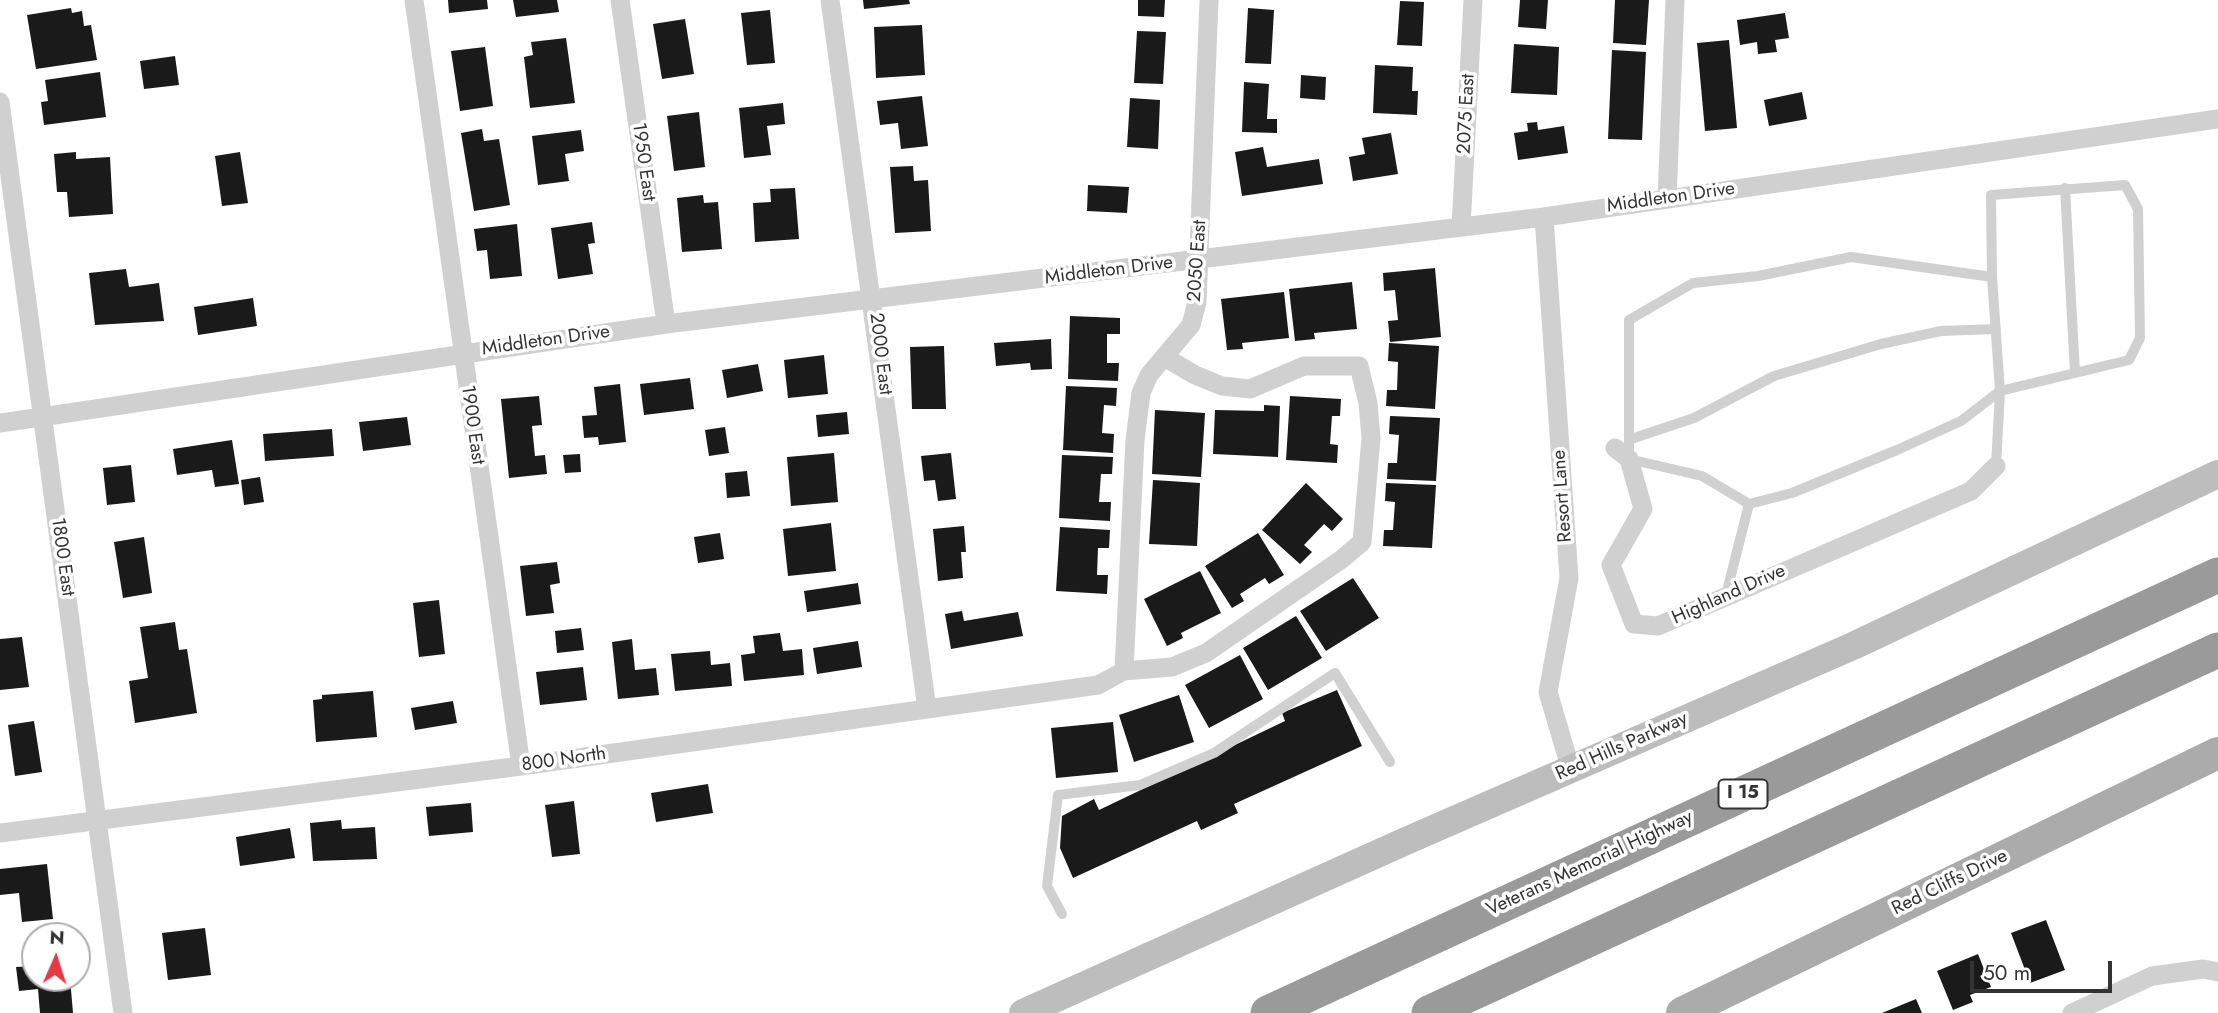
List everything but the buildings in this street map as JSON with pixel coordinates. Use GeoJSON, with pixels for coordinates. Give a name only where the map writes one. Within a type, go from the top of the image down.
{"type":"FeatureCollection","features":[{"type":"Feature","properties":{"kind":"highway","name":"Veterans Memorial Highway"},"geometry":{"type":"LineString","coordinates":[[1268,1013],[2218,575]]}},
{"type":"Feature","properties":{"kind":"highway"},"geometry":{"type":"LineString","coordinates":[[1429,1013],[2218,650]]}},
{"type":"Feature","properties":{"kind":"main road","name":"Red Hills Parkway"},"geometry":{"type":"LineString","coordinates":[[1023,1013],[1853,646],[2218,474]]}},
{"type":"Feature","properties":{"kind":"main road","name":"Red Cliffs Drive"},"geometry":{"type":"LineString","coordinates":[[1682,1013],[2218,753]]}},
{"type":"Feature","properties":{"kind":"street","name":"1900 East"},"geometry":{"type":"LineString","coordinates":[[414,0],[461,353],[521,766]]}},
{"type":"Feature","properties":{"kind":"street","name":"1950 East"},"geometry":{"type":"LineString","coordinates":[[620,0],[666,324]]}},
{"type":"Feature","properties":{"kind":"street","name":"2000 East"},"geometry":{"type":"LineString","coordinates":[[830,0],[873,298],[927,709]]}},
{"type":"Feature","properties":{"kind":"street","name":"2050 East"},"geometry":{"type":"LineString","coordinates":[[1124,671],[1135,440],[1141,393],[1149,375],[1191,325],[1197,302],[1209,0]]}},
{"type":"Feature","properties":{"kind":"street","name":"2075 East"},"geometry":{"type":"LineString","coordinates":[[1461,227],[1473,0]]}},
{"type":"Feature","properties":{"kind":"street"},"geometry":{"type":"LineString","coordinates":[[1667,199],[1675,0]]}},
{"type":"Feature","properties":{"kind":"street","name":"1800 East"},"geometry":{"type":"LineString","coordinates":[[0,102],[123,1013]]}},
{"type":"Feature","properties":{"kind":"street","name":"Middleton Drive"},"geometry":{"type":"LineString","coordinates":[[0,423],[666,324],[1544,217],[2218,119]]}},
{"type":"Feature","properties":{"kind":"street","name":"Resort Lane"},"geometry":{"type":"LineString","coordinates":[[1544,217],[1569,578],[1548,691],[1571,770]]}},
{"type":"Feature","properties":{"kind":"street"},"geometry":{"type":"LineString","coordinates":[[1124,671],[1172,667],[1206,653],[1342,559],[1362,542],[1366,518],[1371,438],[1368,403],[1359,366],[1304,366],[1250,389],[1222,386],[1195,375],[1166,358]]}},
{"type":"Feature","properties":{"kind":"street","name":"Highland Drive"},"geometry":{"type":"LineString","coordinates":[[1625,449],[1643,509],[1611,565],[1634,624],[1658,626],[1971,491],[1996,466]]}},
{"type":"Feature","properties":{"kind":"street","name":"800 North"},"geometry":{"type":"LineString","coordinates":[[0,833],[96,818],[521,766],[1098,685],[1124,671]]}},
{"type":"Feature","properties":{"kind":"street"},"geometry":{"type":"LineString","coordinates":[[2072,1013],[2152,976],[2203,969],[2218,972]]}},
{"type":"Feature","properties":{"kind":"lane"},"geometry":{"type":"LineString","coordinates":[[1625,449],[1702,476],[1749,504],[1793,493],[1897,450],[1961,421],[2000,391],[2129,360],[2140,338],[2138,209],[2125,185],[1991,195],[1992,277],[2000,391],[1996,466]]}},
{"type":"Feature","properties":{"kind":"lane"},"geometry":{"type":"LineString","coordinates":[[2065,188],[2076,373]]}},
{"type":"Feature","properties":{"kind":"lane"},"geometry":{"type":"LineString","coordinates":[[1625,449],[1629,320],[1693,283],[1758,276],[1851,257],[1992,277]]}},
{"type":"Feature","properties":{"kind":"lane"},"geometry":{"type":"LineString","coordinates":[[1625,449],[1694,418],[1774,376],[1893,341],[1941,331],[1996,328]]}},
{"type":"Feature","properties":{"kind":"lane"},"geometry":{"type":"LineString","coordinates":[[1726,596],[1749,504]]}},
{"type":"Feature","properties":{"kind":"lane"},"geometry":{"type":"LineString","coordinates":[[1062,914],[1047,886],[1058,795],[1140,785],[1214,753],[1335,673],[1390,762]]}}]}
